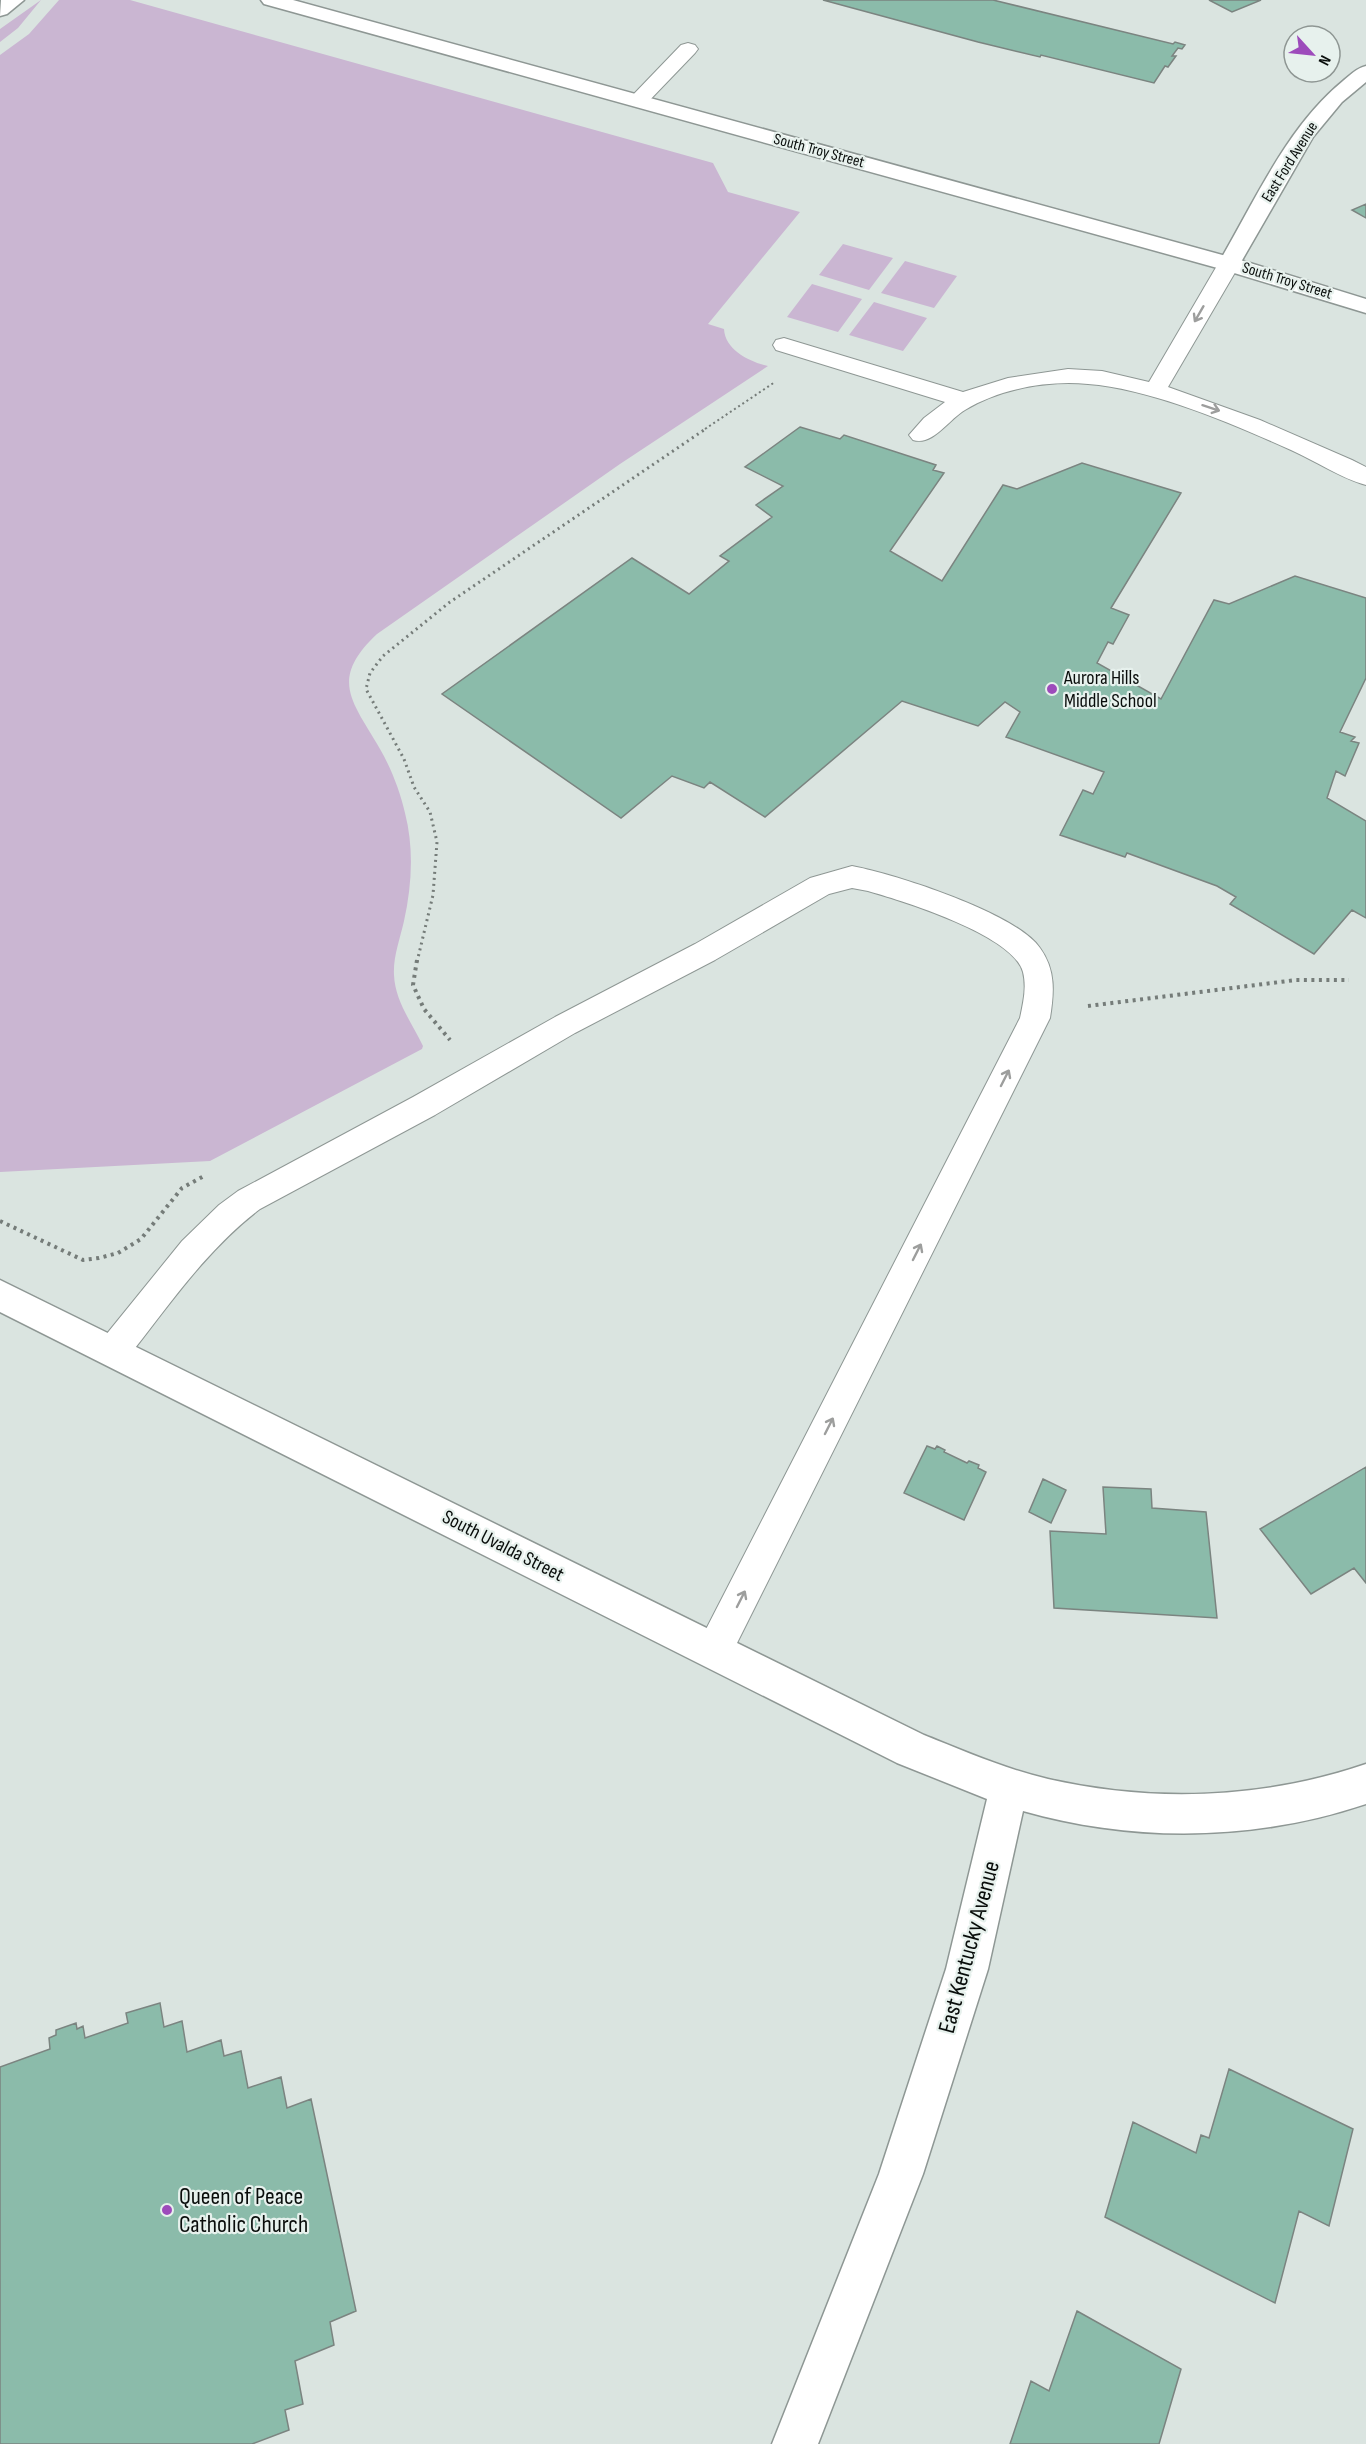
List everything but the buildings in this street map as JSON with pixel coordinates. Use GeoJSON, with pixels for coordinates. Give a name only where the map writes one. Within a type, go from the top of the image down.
{"type":"FeatureCollection","features":[{"type":"Feature","properties":{"kind":"street"},"geometry":{"type":"LineString","coordinates":[[0,10],[14,0]]}},
{"type":"Feature","properties":{"kind":"street","name":"South Troy Street"},"geometry":{"type":"LineString","coordinates":[[271,0],[1229,264],[1366,306]]}},
{"type":"Feature","properties":{"kind":"street","name":"East Ford Avenue"},"geometry":{"type":"LineString","coordinates":[[1229,264],[1304,134],[1335,98],[1366,72]]}},
{"type":"Feature","properties":{"kind":"street","name":"South Uvalda Street"},"geometry":{"type":"LineString","coordinates":[[0,1295],[911,1749],[1009,1788]]}},
{"type":"Feature","properties":{"kind":"street"},"geometry":{"type":"LineString","coordinates":[[1009,1788],[1068,1803],[1162,1814],[1257,1811],[1347,1792],[1366,1785]]}},
{"type":"Feature","properties":{"kind":"street","name":"East Kentucky Avenue"},"geometry":{"type":"LineString","coordinates":[[795,2444],[902,2174],[967,1969],[1009,1788]]}},
{"type":"Feature","properties":{"kind":"lane"},"geometry":{"type":"LineString","coordinates":[[638,101],[688,49]]}},
{"type":"Feature","properties":{"kind":"lane"},"geometry":{"type":"LineString","coordinates":[[1155,390],[1229,264]]}},
{"type":"Feature","properties":{"kind":"lane"},"geometry":{"type":"LineString","coordinates":[[784,345],[964,400]]}},
{"type":"Feature","properties":{"kind":"lane"},"geometry":{"type":"LineString","coordinates":[[921,435],[940,414],[964,400],[1008,385],[1073,376],[1113,380],[1155,390],[1276,433],[1366,477]]}},
{"type":"Feature","properties":{"kind":"lane"},"geometry":{"type":"LineString","coordinates":[[113,1351],[201,1243],[228,1215],[249,1200],[424,1106],[565,1025],[705,952],[820,886],[852,877],[880,884],[1000,929],[1022,946],[1031,957],[1041,984],[1041,993],[1031,1028],[714,1652]]}},
{"type":"Feature","properties":{"kind":"path"},"geometry":{"type":"LineString","coordinates":[[451,1040],[424,1010],[413,985],[418,954],[433,895],[437,842],[430,812],[414,787],[404,759],[366,689],[370,673],[383,656],[450,602],[815,355]]}},
{"type":"Feature","properties":{"kind":"path"},"geometry":{"type":"LineString","coordinates":[[1088,1006],[1296,980],[1349,980]]}},
{"type":"Feature","properties":{"kind":"shaded area"},"geometry":{"type":"Polygon","coordinates":[[[41,0],[18,28],[0,42],[0,29],[41,0]]]}},
{"type":"Feature","properties":{"kind":"shaded area"},"geometry":{"type":"Polygon","coordinates":[[[59,0],[130,0],[713,163],[728,192],[800,212],[708,324],[724,329],[729,343],[740,354],[768,366],[620,464],[377,634],[362,650],[353,665],[349,678],[354,704],[384,756],[401,796],[408,826],[411,853],[410,880],[394,975],[397,994],[423,1046],[422,1049],[210,1161],[0,1172],[0,55],[29,34],[59,0]]]}},
{"type":"Feature","properties":{"kind":"shaded area"},"geometry":{"type":"Polygon","coordinates":[[[843,244],[893,258],[869,290],[819,275],[843,244]]]}},
{"type":"Feature","properties":{"kind":"shaded area"},"geometry":{"type":"Polygon","coordinates":[[[905,261],[957,276],[934,308],[881,293],[905,261]]]}},
{"type":"Feature","properties":{"kind":"shaded area"},"geometry":{"type":"Polygon","coordinates":[[[812,284],[862,299],[838,332],[787,317],[812,284]]]}},
{"type":"Feature","properties":{"kind":"shaded area"},"geometry":{"type":"Polygon","coordinates":[[[874,302],[927,318],[903,351],[849,335],[874,302]]]}},
{"type":"Feature","properties":{"kind":"place","name":"Aurora Hills Middle School"},"geometry":{"type":"Point","coordinates":[1052,689]}},
{"type":"Feature","properties":{"kind":"place","name":"Queen of Peace Catholic Church"},"geometry":{"type":"Point","coordinates":[167,2210]}}]}
